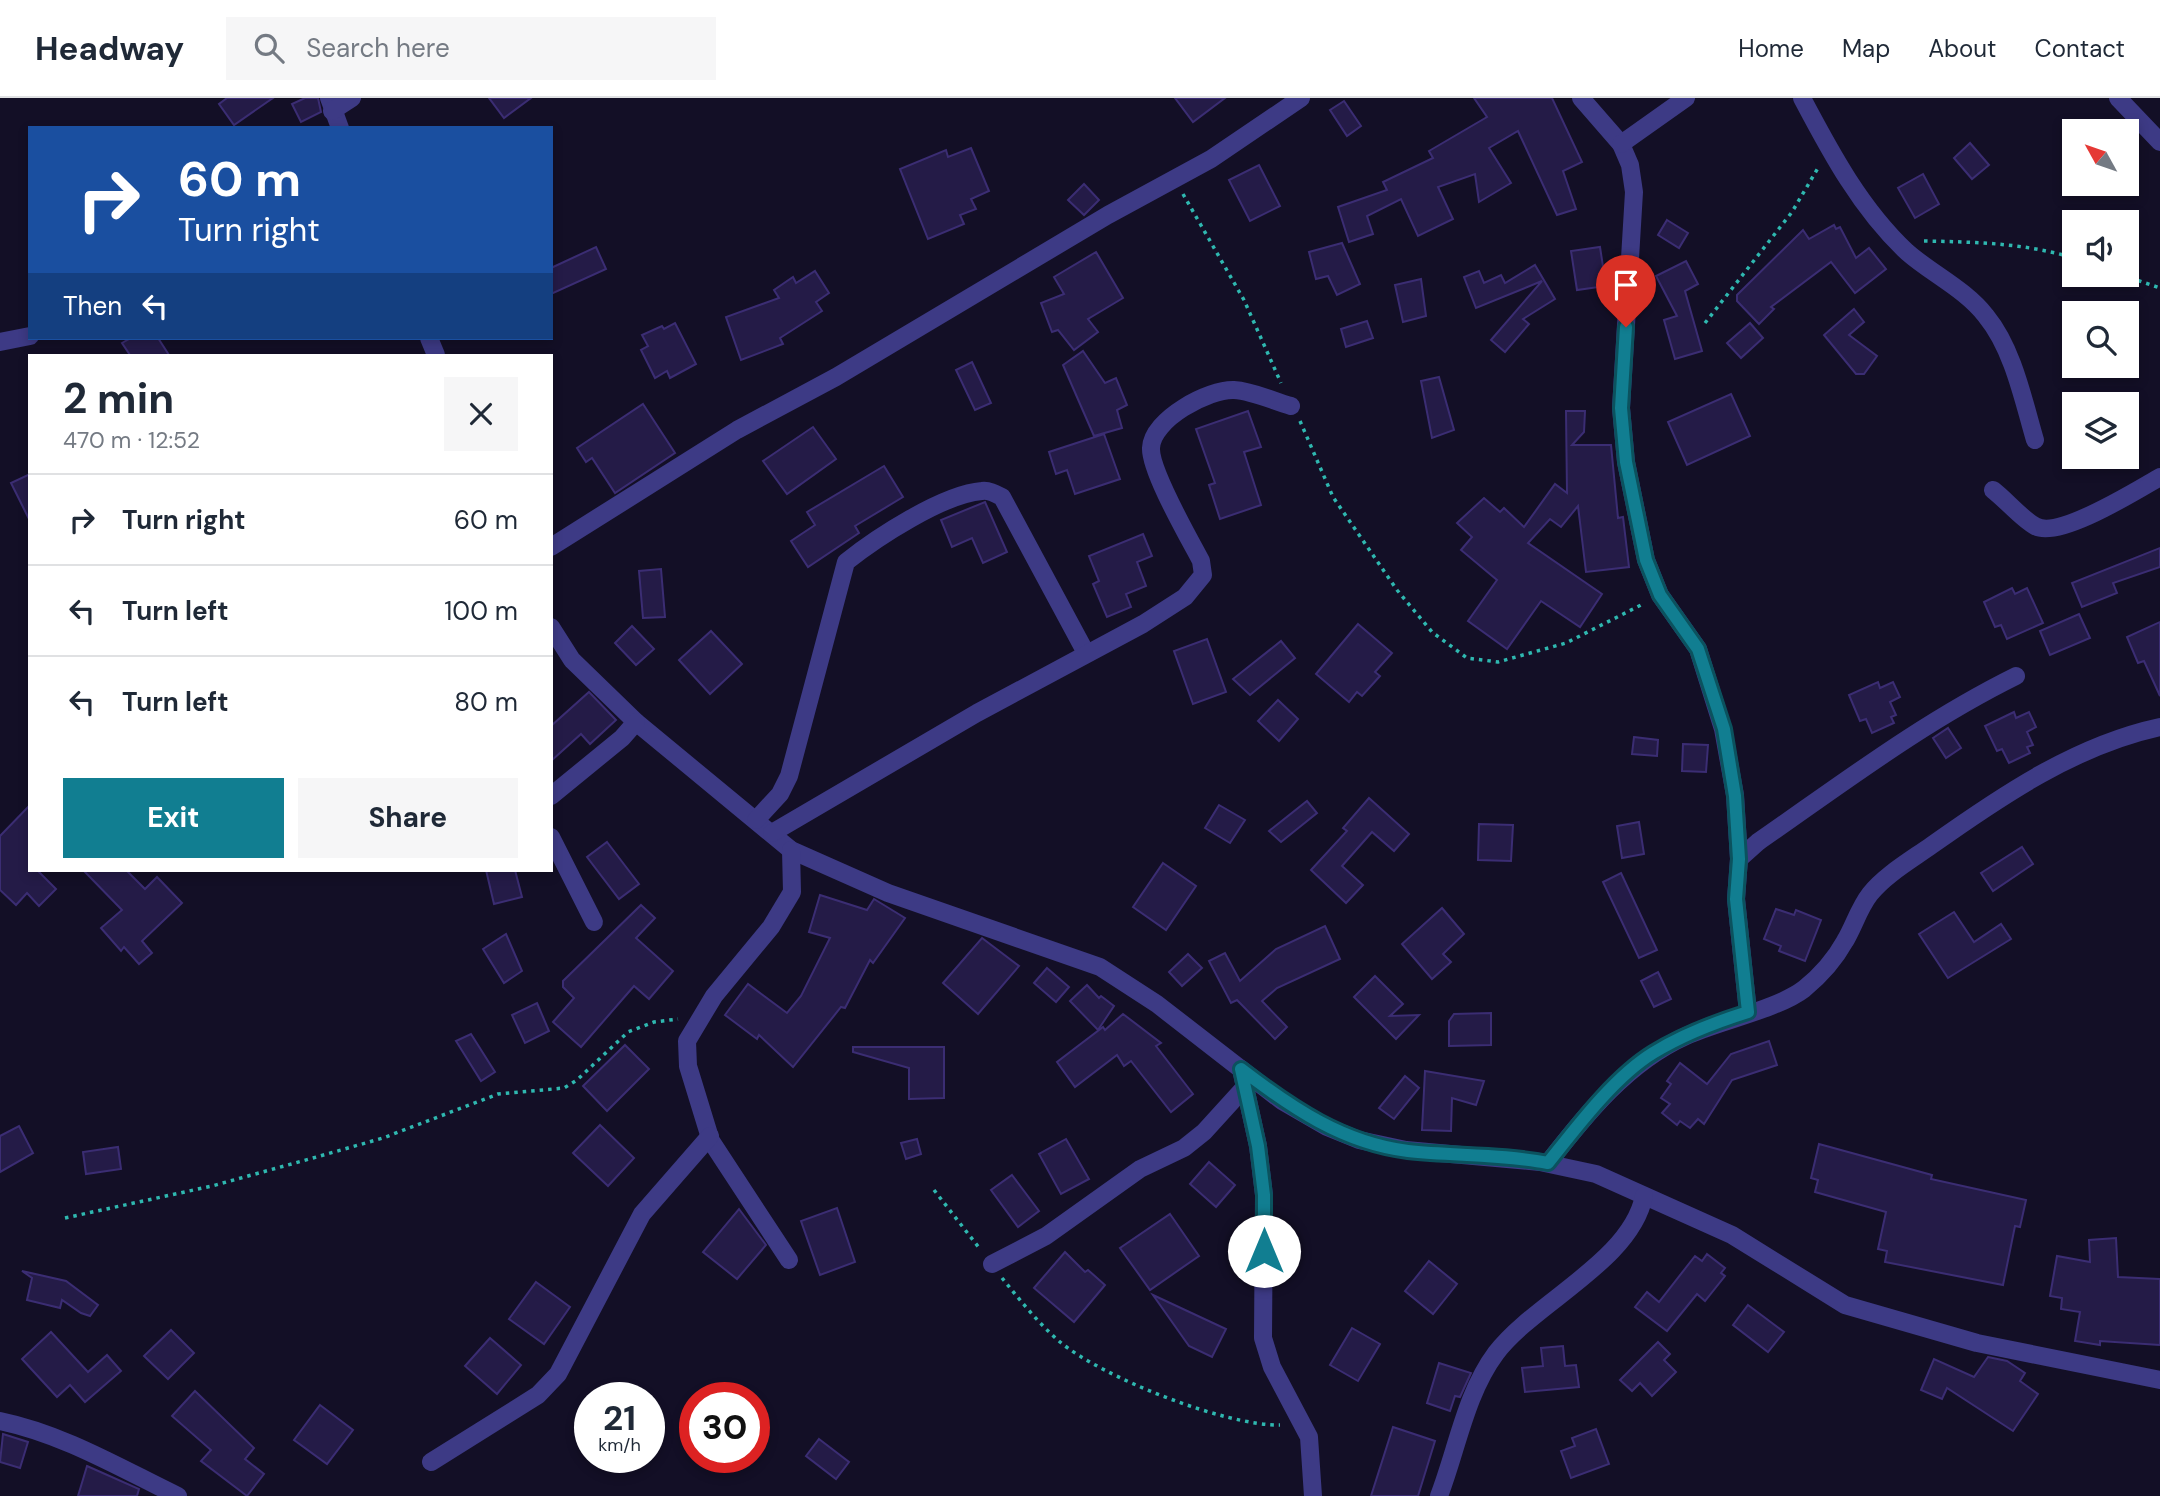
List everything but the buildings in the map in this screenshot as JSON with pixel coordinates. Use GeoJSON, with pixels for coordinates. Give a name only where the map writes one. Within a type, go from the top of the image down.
{"type":"FeatureCollection","features":[{"type":"Feature","properties":{"kind":"street"},"geometry":{"type":"LineString","coordinates":[[339,126],[330,104],[352,98]]}},
{"type":"Feature","properties":{"kind":"street"},"geometry":{"type":"LineString","coordinates":[[553,546],[737,430],[836,377],[1211,159],[1301,98]]}},
{"type":"Feature","properties":{"kind":"street"},"geometry":{"type":"LineString","coordinates":[[1581,98],[1621,144],[1630,165],[1634,192],[1621,408],[1626,462],[1646,560],[1660,595],[1698,649],[1724,729],[1735,796],[1739,859],[1736,899],[1748,1012]]}},
{"type":"Feature","properties":{"kind":"street"},"geometry":{"type":"LineString","coordinates":[[1621,144],[1686,98]]}},
{"type":"Feature","properties":{"kind":"street"},"geometry":{"type":"LineString","coordinates":[[1802,98],[1827,146],[1869,210],[1898,241],[1986,316],[2014,372],[2035,440]]}},
{"type":"Feature","properties":{"kind":"street"},"geometry":{"type":"LineString","coordinates":[[2118,98],[2160,142]]}},
{"type":"Feature","properties":{"kind":"street"},"geometry":{"type":"LineString","coordinates":[[0,342],[28,336]]}},
{"type":"Feature","properties":{"kind":"street"},"geometry":{"type":"LineString","coordinates":[[772,833],[977,713],[1143,624],[1185,597],[1203,575],[1201,561],[1155,466],[1151,448],[1155,433],[1179,411],[1203,397],[1223,390],[1251,393],[1291,406]]}},
{"type":"Feature","properties":{"kind":"street"},"geometry":{"type":"LineString","coordinates":[[1993,490],[2036,527],[2052,529],[2085,517],[2160,477]]}},
{"type":"Feature","properties":{"kind":"street"},"geometry":{"type":"LineString","coordinates":[[756,820],[780,794],[789,776],[846,562],[908,521],[967,494],[984,491],[1002,498],[1086,653]]}},
{"type":"Feature","properties":{"kind":"street"},"geometry":{"type":"LineString","coordinates":[[553,631],[572,660],[636,722],[791,850],[888,893],[1100,967],[1157,1004],[1241,1069],[1315,1121],[1359,1140],[1406,1150],[1548,1163],[1596,1174],[1732,1236],[1845,1304],[1978,1343],[2160,1380]]}},
{"type":"Feature","properties":{"kind":"street"},"geometry":{"type":"LineString","coordinates":[[1739,859],[1758,842],[1884,751],[1964,702],[2017,676]]}},
{"type":"Feature","properties":{"kind":"street"},"geometry":{"type":"LineString","coordinates":[[553,794],[622,738],[636,722]]}},
{"type":"Feature","properties":{"kind":"street"},"geometry":{"type":"LineString","coordinates":[[1548,1163],[1580,1122],[1651,1054],[1685,1036],[1777,1004],[1802,991],[1826,968],[1845,942],[1871,893],[1912,859],[2004,794],[2123,735],[2160,727]]}},
{"type":"Feature","properties":{"kind":"street"},"geometry":{"type":"LineString","coordinates":[[553,841],[594,922]]}},
{"type":"Feature","properties":{"kind":"street"},"geometry":{"type":"LineString","coordinates":[[789,1259],[710,1136],[688,1066],[687,1041],[701,1015],[771,927],[792,892],[791,850]]}},
{"type":"Feature","properties":{"kind":"street"},"geometry":{"type":"LineString","coordinates":[[1241,1069],[1258,1146],[1264,1195],[1263,1338],[1272,1367],[1309,1437],[1313,1496]]}},
{"type":"Feature","properties":{"kind":"street"},"geometry":{"type":"LineString","coordinates":[[992,1264],[1046,1236],[1140,1169],[1184,1148],[1204,1132],[1244,1088]]}},
{"type":"Feature","properties":{"kind":"street"},"geometry":{"type":"LineString","coordinates":[[431,1462],[521,1406],[558,1374],[642,1214],[710,1136]]}},
{"type":"Feature","properties":{"kind":"street"},"geometry":{"type":"LineString","coordinates":[[1438,1496],[1481,1378],[1495,1354],[1512,1334],[1581,1278],[1621,1239],[1641,1209],[1644,1196]]}},
{"type":"Feature","properties":{"kind":"street"},"geometry":{"type":"LineString","coordinates":[[0,1421],[28,1427],[71,1445],[178,1496]]}},
{"type":"Feature","properties":{"kind":"path"},"geometry":{"type":"LineString","coordinates":[[1705,323],[1792,212],[1816,172],[1827,146]]}},
{"type":"Feature","properties":{"kind":"path"},"geometry":{"type":"LineString","coordinates":[[1174,179],[1244,300],[1333,498],[1397,590],[1432,632],[1467,658],[1499,662],[1566,643],[1660,595]]}},
{"type":"Feature","properties":{"kind":"path"},"geometry":{"type":"LineString","coordinates":[[1898,241],[1998,242],[2062,255]]}},
{"type":"Feature","properties":{"kind":"path"},"geometry":{"type":"LineString","coordinates":[[2139,281],[2160,288]]}},
{"type":"Feature","properties":{"kind":"path"},"geometry":{"type":"LineString","coordinates":[[65,1218],[212,1186],[383,1138],[498,1094],[564,1088],[577,1080],[628,1032],[654,1022],[701,1015]]}},
{"type":"Feature","properties":{"kind":"path"},"geometry":{"type":"LineString","coordinates":[[933,1190],[1039,1323],[1055,1337],[1112,1373],[1154,1393],[1248,1423],[1303,1424]]}},
{"type":"Feature","properties":{"kind":"route"},"geometry":{"type":"LineString","coordinates":[[1264,1251],[1264,1195],[1258,1146],[1241,1069],[1282,1101],[1327,1128],[1359,1140],[1406,1150],[1548,1163],[1580,1122],[1651,1054],[1685,1036],[1748,1012],[1736,899],[1739,859],[1735,796],[1724,729],[1698,649],[1660,595],[1646,560],[1626,462],[1621,408],[1626,327]]}}]}
